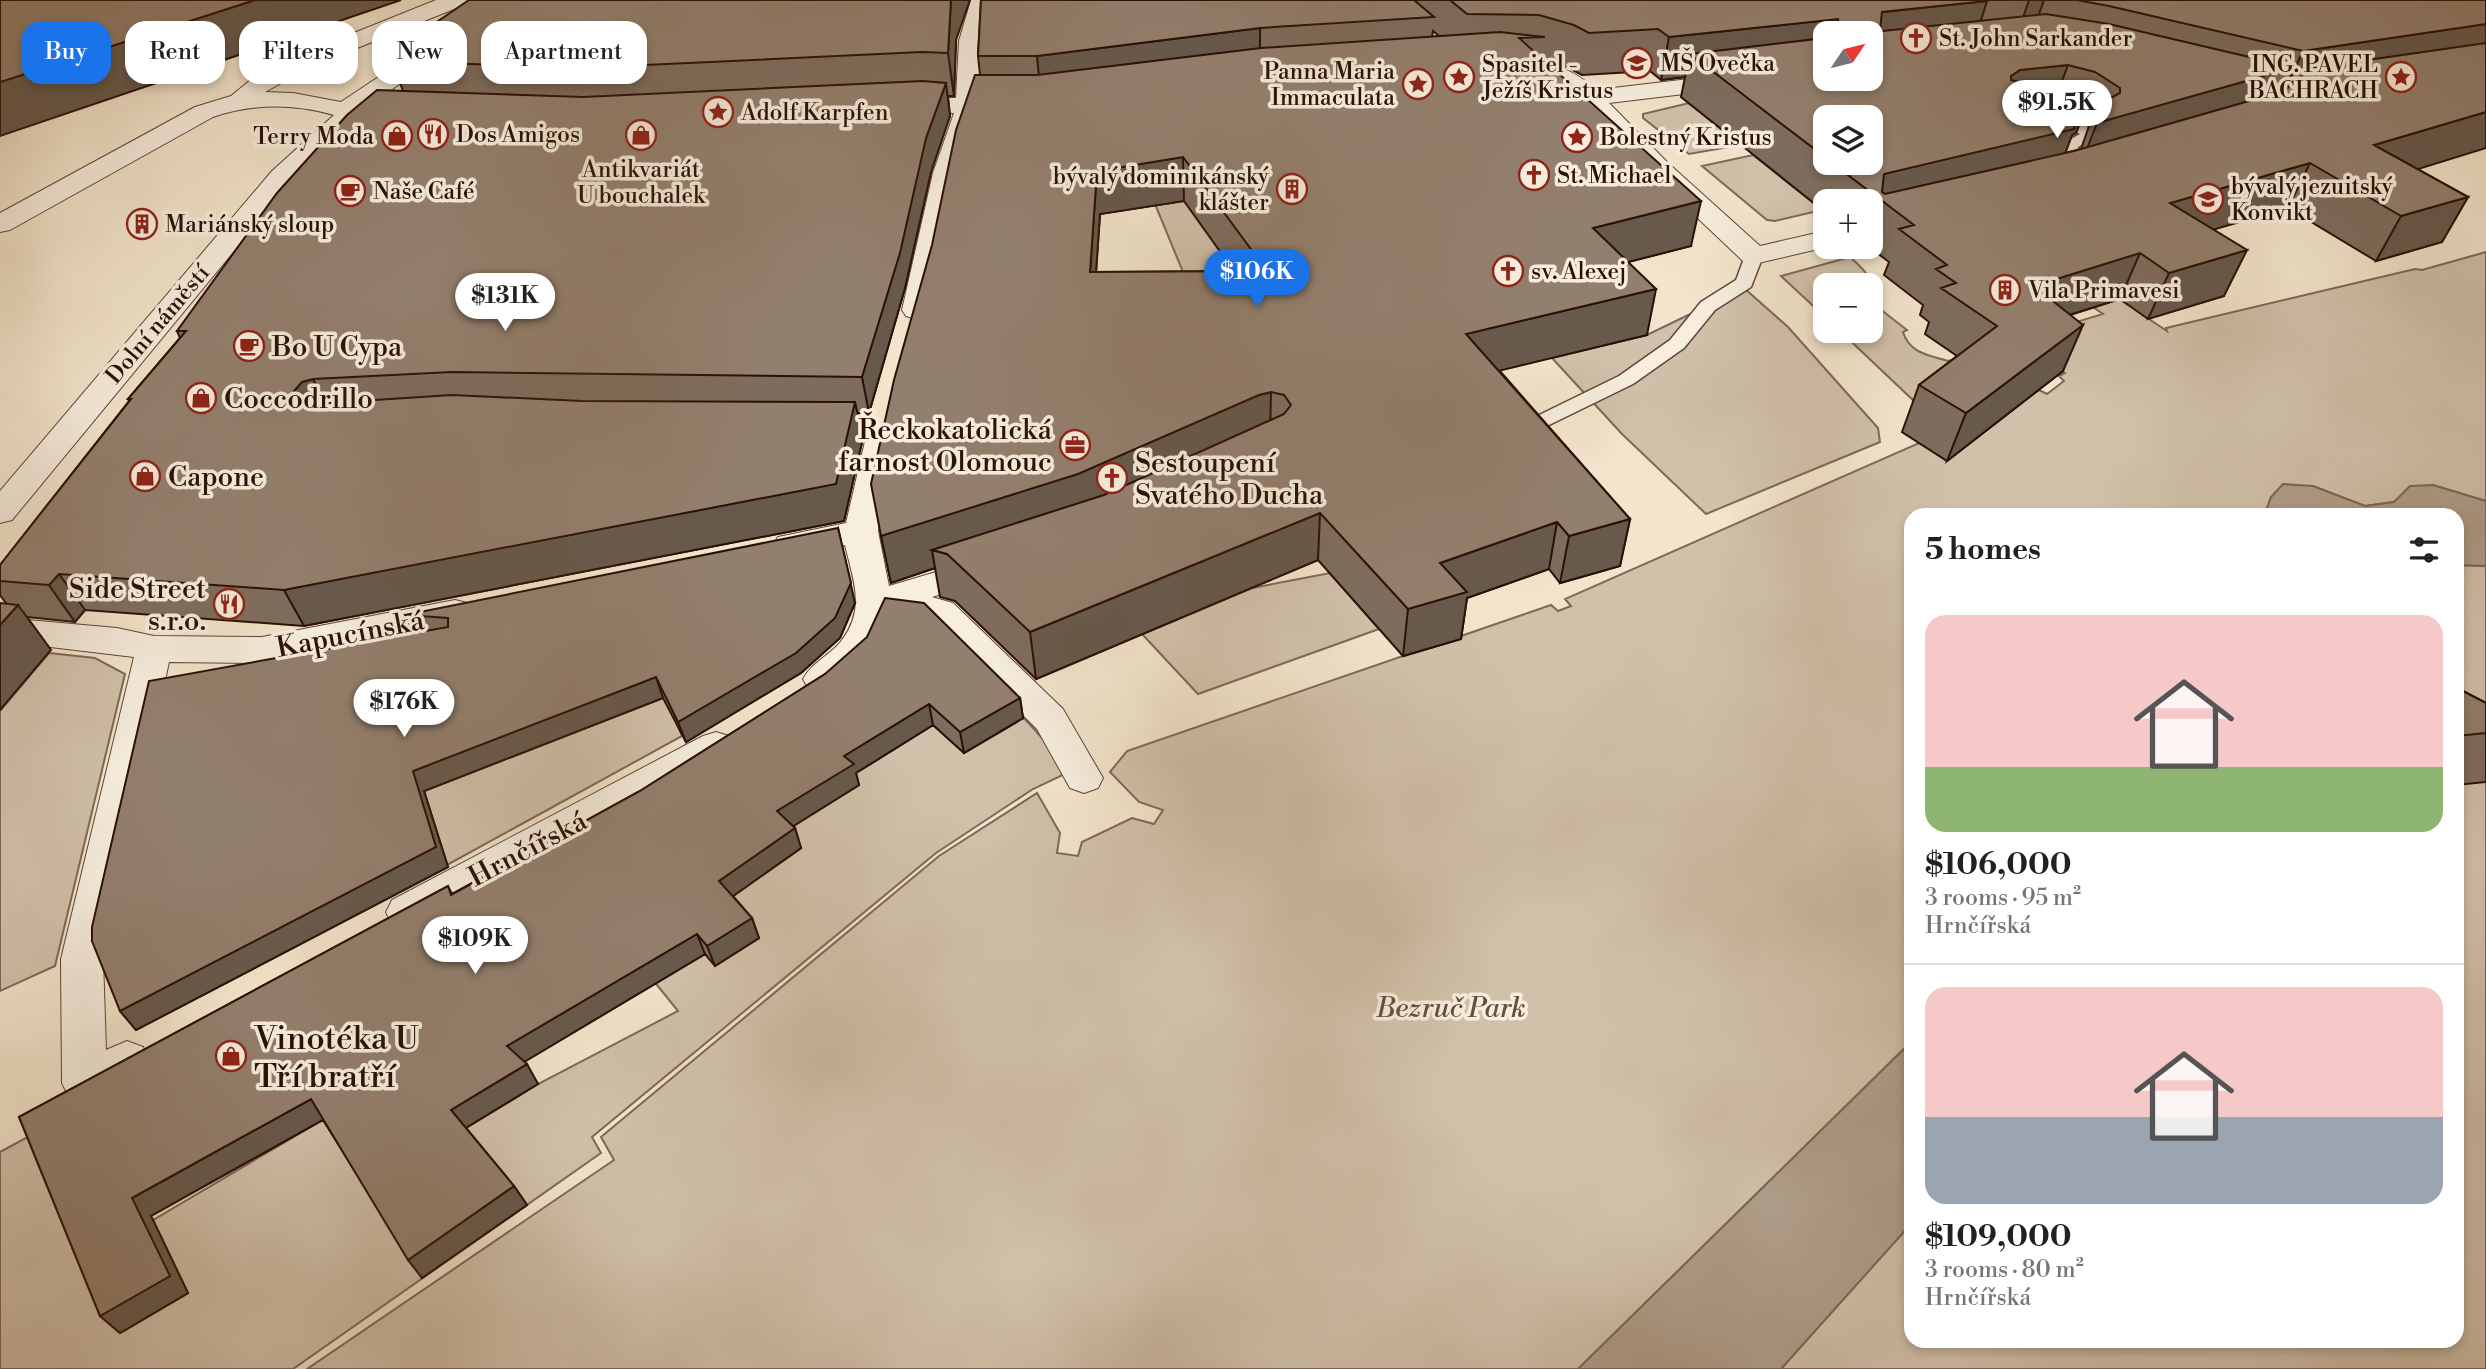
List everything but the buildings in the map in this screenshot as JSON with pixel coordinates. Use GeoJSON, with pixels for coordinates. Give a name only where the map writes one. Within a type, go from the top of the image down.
{"type":"FeatureCollection","features":[{"type":"Feature","properties":{"kind":"street"},"geometry":{"type":"LineString","coordinates":[[241,99],[261,83],[302,62],[456,0]]}},
{"type":"Feature","properties":{"kind":"street","name":"Dolní náměstí"},"geometry":{"type":"LineString","coordinates":[[0,512],[281,177],[342,122],[346,116],[345,111],[509,0]]}},
{"type":"Feature","properties":{"kind":"street"},"geometry":{"type":"LineString","coordinates":[[908,341],[922,289],[946,173],[968,108],[971,41],[982,0]]}},
{"type":"Feature","properties":{"kind":"street"},"geometry":{"type":"LineString","coordinates":[[1495,64],[1549,69],[1576,85],[1659,168],[1754,256],[1813,242]]}},
{"type":"Feature","properties":{"kind":"street"},"geometry":{"type":"LineString","coordinates":[[1590,98],[1813,70]]}},
{"type":"Feature","properties":{"kind":"street"},"geometry":{"type":"LineString","coordinates":[[0,224],[204,112],[241,99],[264,97],[333,106],[345,111],[426,114]]}},
{"type":"Feature","properties":{"kind":"street"},"geometry":{"type":"LineString","coordinates":[[872,107],[928,104],[968,108],[1041,107]]}},
{"type":"Feature","properties":{"kind":"street"},"geometry":{"type":"LineString","coordinates":[[2047,187],[2103,171]]}},
{"type":"Feature","properties":{"kind":"street"},"geometry":{"type":"LineString","coordinates":[[792,699],[816,684],[857,647],[876,603],[861,531],[886,420],[849,426]]}},
{"type":"Feature","properties":{"kind":"street"},"geometry":{"type":"LineString","coordinates":[[765,550],[861,531]]}},
{"type":"Feature","properties":{"kind":"street"},"geometry":{"type":"LineString","coordinates":[[876,603],[1016,558]]}},
{"type":"Feature","properties":{"kind":"street"},"geometry":{"type":"LineString","coordinates":[[876,603],[942,612],[1050,719],[1084,778]]}},
{"type":"Feature","properties":{"kind":"street","name":"Kapucínská"},"geometry":{"type":"LineString","coordinates":[[0,626],[9,631],[117,641],[154,649],[262,650],[480,607]]}},
{"type":"Feature","properties":{"kind":"street"},"geometry":{"type":"LineString","coordinates":[[154,649],[82,959],[85,1083],[159,1044]]}},
{"type":"Feature","properties":{"kind":"street","name":"Hrnčířská"},"geometry":{"type":"LineString","coordinates":[[379,926],[697,757],[745,728]]}},
{"type":"Feature","properties":{"kind":"lane"},"geometry":{"type":"LineString","coordinates":[[2030,118],[2055,114],[2093,134],[2070,144],[2068,171],[2077,179]]}},
{"type":"Feature","properties":{"kind":"lane"},"geometry":{"type":"LineString","coordinates":[[1540,422],[1626,380],[1677,344],[1708,306],[1744,282],[1754,256]]}},
{"type":"Feature","properties":{"kind":"green space"},"geometry":{"type":"Polygon","coordinates":[[[1689,103],[1741,145],[1689,154],[1643,118],[1643,114],[1689,103]]]}},
{"type":"Feature","properties":{"kind":"green space"},"geometry":{"type":"Polygon","coordinates":[[[1753,155],[1813,203],[1813,212],[1775,221],[1767,220],[1702,166],[1753,155]]]}},
{"type":"Feature","properties":{"kind":"green space"},"geometry":{"type":"Polygon","coordinates":[[[1172,184],[1252,296],[1190,289],[1148,187],[1172,184]]]}},
{"type":"Feature","properties":{"kind":"green space","name":"Bezruč Park"},"geometry":{"type":"Polygon","coordinates":[[[2486,252],[2486,501],[2433,485],[2394,502],[2365,506],[2313,486],[2271,497],[2267,508],[1904,508],[1904,1049],[1578,1369],[307,1369],[614,1160],[601,1137],[939,856],[1037,793],[1060,833],[1057,853],[1078,856],[1082,842],[1132,818],[1154,824],[1163,810],[1139,802],[1110,772],[1127,751],[1551,605],[1558,611],[1571,606],[1565,599],[1919,443],[1944,457],[2039,390],[2047,394],[2064,381],[2059,376],[2065,373],[2049,360],[1915,402],[1853,343],[1883,343],[1883,311],[1907,330],[1903,332],[1915,349],[1948,361],[2103,314],[2093,307],[2119,299],[2167,331],[2166,328],[2415,269],[2422,270],[2486,252]]]}},
{"type":"Feature","properties":{"kind":"green space"},"geometry":{"type":"Polygon","coordinates":[[[1843,259],[1852,259],[1866,273],[1813,273],[1813,306],[1781,276],[1843,259]]]}},
{"type":"Feature","properties":{"kind":"green space"},"geometry":{"type":"Polygon","coordinates":[[[1744,288],[1788,327],[1878,428],[1880,442],[1706,514],[1622,434],[1552,358],[1647,335],[1744,288]]]}},
{"type":"Feature","properties":{"kind":"green space"},"geometry":{"type":"Polygon","coordinates":[[[2464,565],[2486,566],[2486,1369],[1781,1369],[1904,1230],[1904,1348],[2464,1348],[2464,565]]]}},
{"type":"Feature","properties":{"kind":"green space"},"geometry":{"type":"Polygon","coordinates":[[[1330,573],[1379,629],[1198,694],[1142,634],[1247,589],[1330,573]]]}},
{"type":"Feature","properties":{"kind":"green space"},"geometry":{"type":"Polygon","coordinates":[[[49,653],[95,658],[125,674],[55,966],[0,991],[0,711],[49,653]]]}},
{"type":"Feature","properties":{"kind":"green space"},"geometry":{"type":"Polygon","coordinates":[[[658,676],[682,736],[447,865],[421,782],[658,676]]]}},
{"type":"Feature","properties":{"kind":"green space"},"geometry":{"type":"Polygon","coordinates":[[[1024,718],[1063,761],[1065,774],[1033,789],[936,853],[592,1137],[601,1153],[293,1369],[0,1369],[0,1152],[37,1132],[153,1220],[326,1118],[464,1129],[538,1084],[678,1011],[628,949],[725,902],[801,848],[784,832],[849,777],[933,725],[964,753],[1024,718]]]}},
{"type":"Feature","properties":{"kind":"shaded area"},"geometry":{"type":"Polygon","coordinates":[[[2283,484],[2313,486],[2365,506],[2394,502],[2410,486],[2433,485],[2486,501],[2486,566],[2464,565],[2464,508],[2267,508],[2271,497],[2283,484]]]}},
{"type":"Feature","properties":{"kind":"shaded area"},"geometry":{"type":"Polygon","coordinates":[[[1904,1049],[1904,1232],[1781,1369],[1578,1369],[1904,1049]]]}},
{"type":"Feature","properties":{"kind":"place","name":"St. John Sarkander"},"geometry":{"type":"Point","coordinates":[1916,38]}},
{"type":"Feature","properties":{"kind":"place","name":"MŠ Ovečka"},"geometry":{"type":"Point","coordinates":[1637,63]}},
{"type":"Feature","properties":{"kind":"place","name":"Spasitel - Ježíš Kristus"},"geometry":{"type":"Point","coordinates":[1459,77]}},
{"type":"Feature","properties":{"kind":"place","name":"ING. PAVEL BACHRACH"},"geometry":{"type":"Point","coordinates":[2401,77]}},
{"type":"Feature","properties":{"kind":"place","name":"Panna Maria Immaculata"},"geometry":{"type":"Point","coordinates":[1418,84]}},
{"type":"Feature","properties":{"kind":"place","name":"Adolf Karpfen"},"geometry":{"type":"Point","coordinates":[718,112]}},
{"type":"Feature","properties":{"kind":"place","name":"Dos Amigos"},"geometry":{"type":"Point","coordinates":[433,134]}},
{"type":"Feature","properties":{"kind":"place","name":"Antikvariát U bouchalek"},"geometry":{"type":"Point","coordinates":[641,135]}},
{"type":"Feature","properties":{"kind":"place","name":"Terry Moda"},"geometry":{"type":"Point","coordinates":[397,136]}},
{"type":"Feature","properties":{"kind":"place","name":"Bolestný Kristus"},"geometry":{"type":"Point","coordinates":[1577,137]}},
{"type":"Feature","properties":{"kind":"place","name":"St. Michael"},"geometry":{"type":"Point","coordinates":[1534,175]}},
{"type":"Feature","properties":{"kind":"place","name":"bývalý dominikánský klášter"},"geometry":{"type":"Point","coordinates":[1292,189]}},
{"type":"Feature","properties":{"kind":"place","name":"Naše Café"},"geometry":{"type":"Point","coordinates":[350,191]}},
{"type":"Feature","properties":{"kind":"place","name":"bývalý jezuitský Konvikt"},"geometry":{"type":"Point","coordinates":[2208,199]}},
{"type":"Feature","properties":{"kind":"place","name":"Mariánský sloup"},"geometry":{"type":"Point","coordinates":[142,224]}},
{"type":"Feature","properties":{"kind":"place","name":"sv. Alexej"},"geometry":{"type":"Point","coordinates":[1508,271]}},
{"type":"Feature","properties":{"kind":"place","name":"Vila Primavesi"},"geometry":{"type":"Point","coordinates":[2005,290]}},
{"type":"Feature","properties":{"kind":"place","name":"Bo U Cypa"},"geometry":{"type":"Point","coordinates":[249,346]}},
{"type":"Feature","properties":{"kind":"place","name":"Coccodrillo"},"geometry":{"type":"Point","coordinates":[201,398]}},
{"type":"Feature","properties":{"kind":"place","name":"Řeckokatolická farnost Olomouc"},"geometry":{"type":"Point","coordinates":[1075,445]}},
{"type":"Feature","properties":{"kind":"place","name":"Capone"},"geometry":{"type":"Point","coordinates":[145,476]}},
{"type":"Feature","properties":{"kind":"place","name":"Sestoupení Svatého Ducha"},"geometry":{"type":"Point","coordinates":[1112,478]}},
{"type":"Feature","properties":{"kind":"place","name":"Side Street s.r.o."},"geometry":{"type":"Point","coordinates":[229,604]}},
{"type":"Feature","properties":{"kind":"place","name":"Vinotéka U Tří bratří"},"geometry":{"type":"Point","coordinates":[231,1056]}}]}
